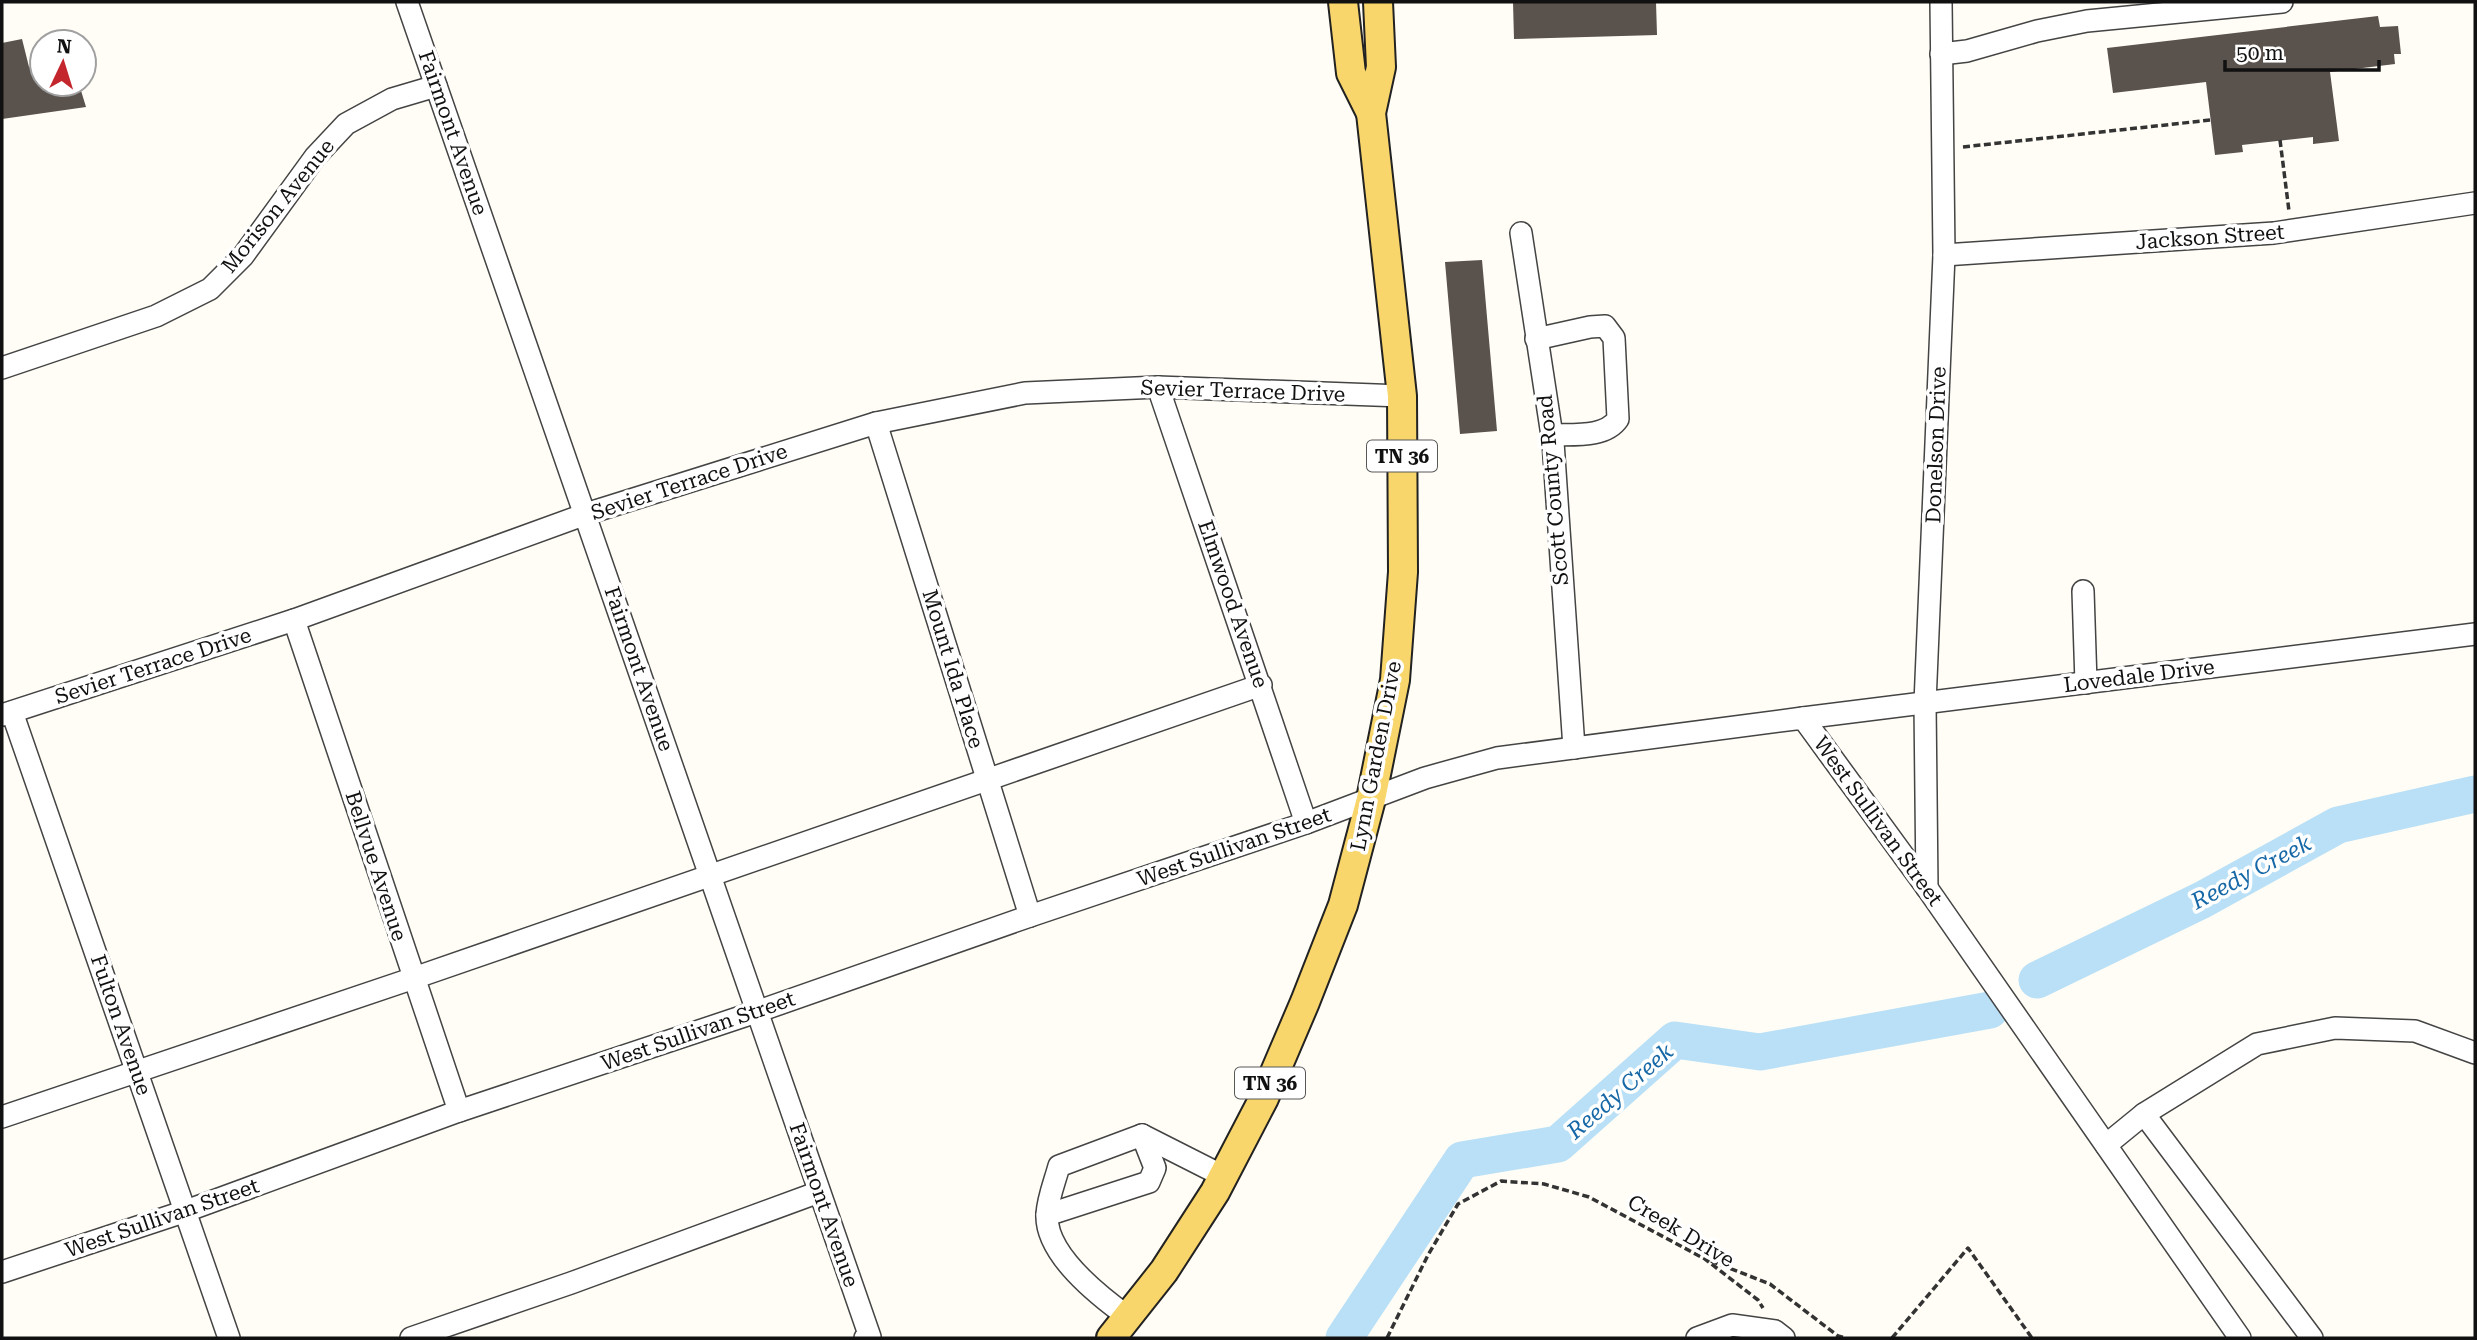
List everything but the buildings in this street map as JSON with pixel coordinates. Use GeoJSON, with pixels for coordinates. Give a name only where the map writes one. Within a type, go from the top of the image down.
{"type":"FeatureCollection","features":[{"type":"Feature","properties":{"kind":"main road","name":"Lynn Garden Drive"},"geometry":{"type":"LineString","coordinates":[[1343,2],[1351,73],[1371,113]]}},
{"type":"Feature","properties":{"kind":"main road","name":"Lynn Garden Drive"},"geometry":{"type":"LineString","coordinates":[[1120,1328],[1164,1270],[1223,1176],[1264,1098],[1306,1002],[1343,905],[1371,799],[1395,680],[1403,572],[1402,396],[1371,113],[1381,67],[1378,2]]}},
{"type":"Feature","properties":{"kind":"street","name":"Fairmont Avenue"},"geometry":{"type":"LineString","coordinates":[[407,2],[586,514],[868,1338]]}},
{"type":"Feature","properties":{"kind":"street","name":"Donelson Drive"},"geometry":{"type":"LineString","coordinates":[[1927,888],[1925,703],[1944,256],[1941,2]]}},
{"type":"Feature","properties":{"kind":"street"},"geometry":{"type":"LineString","coordinates":[[1941,54],[1967,51],[2037,31],[2087,21],[2180,7],[2282,2]]}},
{"type":"Feature","properties":{"kind":"street","name":"Morison Avenue"},"geometry":{"type":"LineString","coordinates":[[2,368],[156,316],[210,289],[243,256],[315,157],[346,124],[392,99],[436,86]]}},
{"type":"Feature","properties":{"kind":"street","name":"Jackson Street"},"geometry":{"type":"LineString","coordinates":[[1944,256],[2291,231],[2475,203]]}},
{"type":"Feature","properties":{"kind":"street","name":"Scott County Road"},"geometry":{"type":"LineString","coordinates":[[1521,233],[1552,435],[1574,748]]}},
{"type":"Feature","properties":{"kind":"street"},"geometry":{"type":"LineString","coordinates":[[1536,339],[1605,326],[1614,338],[1618,419],[1612,428],[1602,431],[1552,435]]}},
{"type":"Feature","properties":{"kind":"street","name":"Sevier Terrace Drive"},"geometry":{"type":"LineString","coordinates":[[7,714],[294,620],[586,514],[876,422],[1025,393],[1158,387],[1402,396]]}},
{"type":"Feature","properties":{"kind":"street","name":"Elmwood Avenue"},"geometry":{"type":"LineString","coordinates":[[1158,387],[1306,822]]}},
{"type":"Feature","properties":{"kind":"street","name":"Mount Ida Place"},"geometry":{"type":"LineString","coordinates":[[876,422],[1030,916]]}},
{"type":"Feature","properties":{"kind":"street"},"geometry":{"type":"LineString","coordinates":[[2083,591],[2086,683]]}},
{"type":"Feature","properties":{"kind":"street","name":"Bellvue Avenue"},"geometry":{"type":"LineString","coordinates":[[294,620],[459,1111]]}},
{"type":"Feature","properties":{"kind":"street","name":"Lovedale Drive"},"geometry":{"type":"LineString","coordinates":[[1802,718],[2475,634]]}},
{"type":"Feature","properties":{"kind":"street"},"geometry":{"type":"LineString","coordinates":[[2,1117],[414,978],[1261,685]]}},
{"type":"Feature","properties":{"kind":"street","name":"Fulton Avenue"},"geometry":{"type":"LineString","coordinates":[[7,714],[137,1072],[229,1338]]}},
{"type":"Feature","properties":{"kind":"street","name":"West Sullivan Street"},"geometry":{"type":"LineString","coordinates":[[2,1272],[186,1212],[459,1111],[756,1012],[1306,822],[1425,778],[1497,758],[1802,718],[1927,888],[2240,1338]]}},
{"type":"Feature","properties":{"kind":"street"},"geometry":{"type":"LineString","coordinates":[[2106,1145],[2144,1114],[2257,1044],[2335,1028],[2415,1031],[2475,1054]]}},
{"type":"Feature","properties":{"kind":"street"},"geometry":{"type":"LineString","coordinates":[[2144,1114],[2312,1338]]}},
{"type":"Feature","properties":{"kind":"street"},"geometry":{"type":"LineString","coordinates":[[1120,1328],[1053,1243],[1047,1215],[1059,1166],[1142,1135],[1223,1176]]}},
{"type":"Feature","properties":{"kind":"street"},"geometry":{"type":"LineString","coordinates":[[1047,1215],[1149,1182],[1155,1168],[1142,1135]]}},
{"type":"Feature","properties":{"kind":"street"},"geometry":{"type":"LineString","coordinates":[[411,1338],[571,1283],[819,1192]]}},
{"type":"Feature","properties":{"kind":"street"},"geometry":{"type":"LineString","coordinates":[[1697,1338],[1732,1325],[1779,1335]]}},
{"type":"Feature","properties":{"kind":"path"},"geometry":{"type":"LineString","coordinates":[[1943,166],[1951,164],[1960,147],[2210,120]]}},
{"type":"Feature","properties":{"kind":"path"},"geometry":{"type":"LineString","coordinates":[[2280,141],[2291,231]]}},
{"type":"Feature","properties":{"kind":"path","name":"Creek Drive"},"geometry":{"type":"LineString","coordinates":[[1387,1338],[1428,1255],[1458,1204],[1501,1181],[1544,1184],[1590,1197],[1705,1259],[1758,1300],[1779,1335]]}},
{"type":"Feature","properties":{"kind":"path"},"geometry":{"type":"LineString","coordinates":[[1892,1338],[1968,1248],[2032,1338]]}},
{"type":"Feature","properties":{"kind":"path"},"geometry":{"type":"LineString","coordinates":[[1705,1259],[1770,1284],[1838,1336],[1846,1338]]}},
{"type":"Feature","properties":{"kind":"waterway","name":"Reedy Creek"},"geometry":{"type":"LineString","coordinates":[[2037,980],[2202,900],[2338,825],[2475,794]]}},
{"type":"Feature","properties":{"kind":"waterway","name":"Reedy Creek"},"geometry":{"type":"LineString","coordinates":[[1344,1338],[1462,1160],[1558,1144],[1675,1040],[1760,1052],[1990,1010]]}}]}
